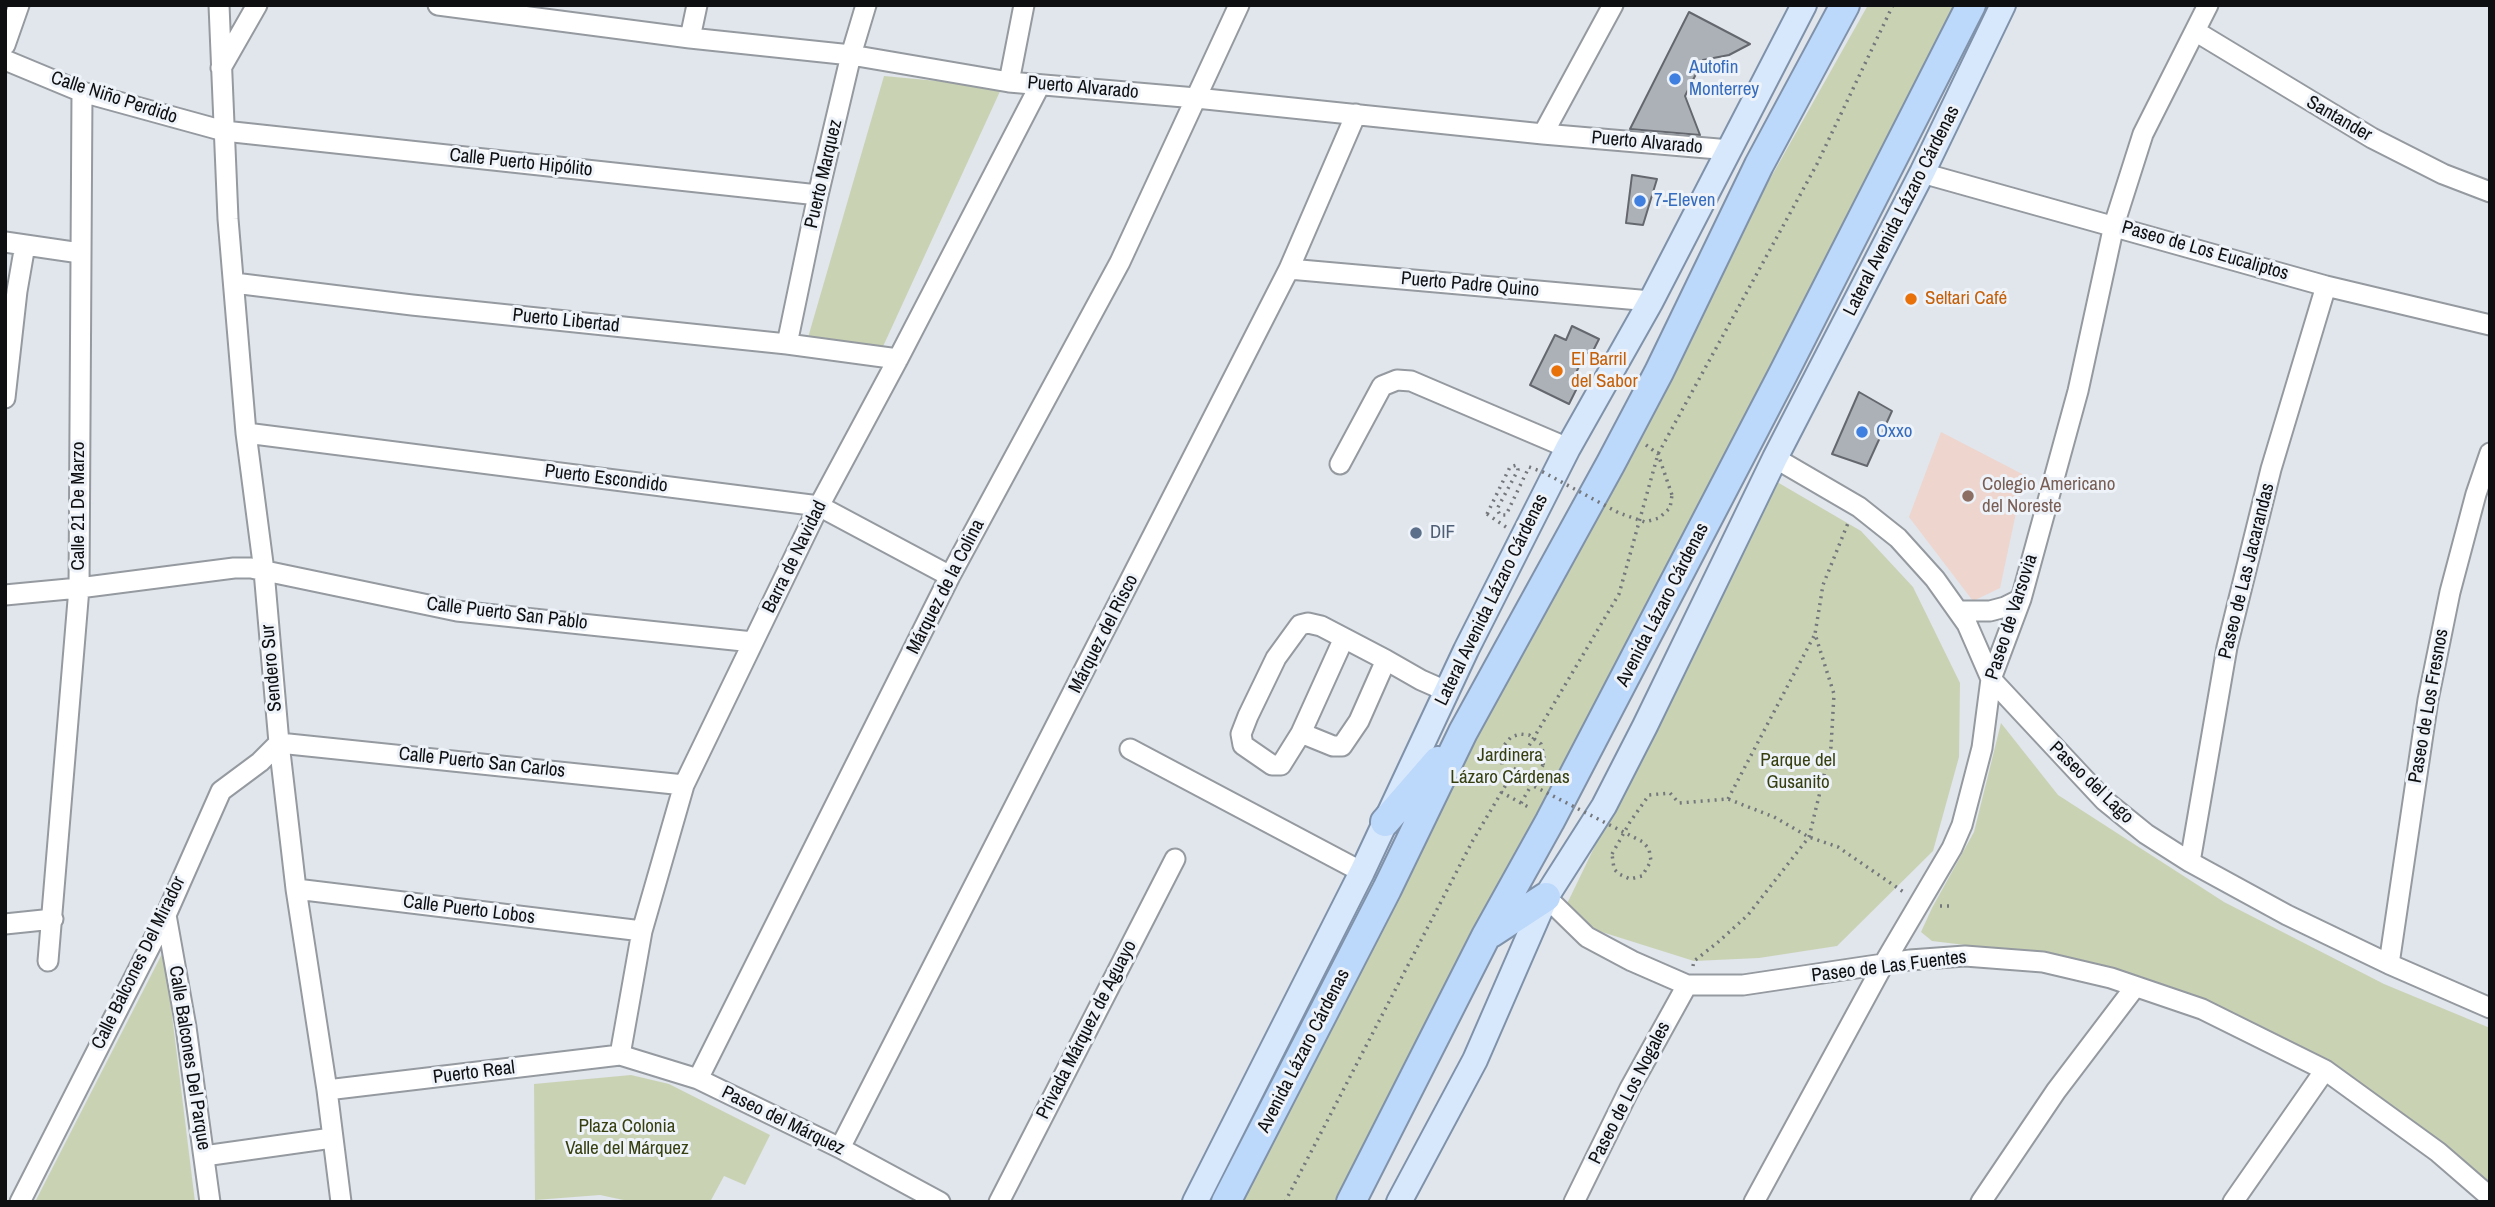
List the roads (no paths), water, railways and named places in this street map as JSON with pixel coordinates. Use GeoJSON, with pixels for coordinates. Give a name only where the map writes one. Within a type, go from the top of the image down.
{"type":"FeatureCollection","features":[{"type":"Feature","properties":{"kind":"highway","name":"Avenida Lázaro Cárdenas"},"geometry":{"type":"LineString","coordinates":[[1226,1202],[1387,889],[1463,732],[1611,463],[1759,165],[1845,5]]}},
{"type":"Feature","properties":{"kind":"highway","name":"Avenida Lázaro Cárdenas"},"geometry":{"type":"LineString","coordinates":[[1350,1202],[1486,936],[1563,797],[1971,5]]}},
{"type":"Feature","properties":{"kind":"highway"},"geometry":{"type":"LineString","coordinates":[[1385,822],[1463,732]]}},
{"type":"Feature","properties":{"kind":"highway"},"geometry":{"type":"LineString","coordinates":[[1486,936],[1546,897]]}},
{"type":"Feature","properties":{"kind":"main road","name":"Lateral Avenida Lázaro Cárdenas"},"geometry":{"type":"LineString","coordinates":[[1195,1202],[1362,872],[1446,691],[1568,448],[1651,302],[1804,5]]}},
{"type":"Feature","properties":{"kind":"main road","name":"Lateral Avenida Lázaro Cárdenas"},"geometry":{"type":"LineString","coordinates":[[1399,1202],[1475,1060],[1546,897],[1610,794],[1775,458],[1922,173],[2003,5]]}},
{"type":"Feature","properties":{"kind":"street"},"geometry":{"type":"LineString","coordinates":[[5,45],[19,5]]}},
{"type":"Feature","properties":{"kind":"street","name":"Sendero Sur"},"geometry":{"type":"LineString","coordinates":[[219,5],[228,219],[246,433],[264,571],[279,743],[296,889],[341,1202]]}},
{"type":"Feature","properties":{"kind":"street"},"geometry":{"type":"LineString","coordinates":[[221,69],[257,5]]}},
{"type":"Feature","properties":{"kind":"street","name":"Puerto Alvarado"},"geometry":{"type":"LineString","coordinates":[[438,5],[690,38],[852,55],[1009,82],[1196,97],[1543,134],[1730,150]]}},
{"type":"Feature","properties":{"kind":"street"},"geometry":{"type":"LineString","coordinates":[[690,38],[697,5]]}},
{"type":"Feature","properties":{"kind":"street","name":"Puerto Marquez"},"geometry":{"type":"LineString","coordinates":[[787,344],[818,195],[866,5]]}},
{"type":"Feature","properties":{"kind":"street"},"geometry":{"type":"LineString","coordinates":[[1009,82],[1024,5]]}},
{"type":"Feature","properties":{"kind":"street","name":"Márquez de la Colina"},"geometry":{"type":"LineString","coordinates":[[698,1079],[950,576],[1120,262],[1239,5]]}},
{"type":"Feature","properties":{"kind":"street"},"geometry":{"type":"LineString","coordinates":[[1543,134],[1613,5]]}},
{"type":"Feature","properties":{"kind":"street","name":"Paseo de Varsovia"},"geometry":{"type":"LineString","coordinates":[[1754,1202],[1962,825],[1982,748],[1991,679],[2021,599],[2078,391],[2114,225],[2143,134],[2208,5]]}},
{"type":"Feature","properties":{"kind":"street","name":"Santander"},"geometry":{"type":"LineString","coordinates":[[2195,32],[2372,138],[2443,174],[2490,192]]}},
{"type":"Feature","properties":{"kind":"street","name":"Calle Niño Perdido"},"geometry":{"type":"LineString","coordinates":[[5,60],[82,92],[224,131]]}},
{"type":"Feature","properties":{"kind":"street","name":"Barra de Navidad"},"geometry":{"type":"LineString","coordinates":[[620,1055],[642,931],[684,785],[819,506],[1040,85]]}},
{"type":"Feature","properties":{"kind":"street","name":"Calle 21 De Marzo"},"geometry":{"type":"LineString","coordinates":[[48,961],[79,588],[82,92]]}},
{"type":"Feature","properties":{"kind":"street","name":"Márquez del Risco"},"geometry":{"type":"LineString","coordinates":[[840,1148],[1289,269],[1356,114]]}},
{"type":"Feature","properties":{"kind":"street","name":"Calle Puerto Hipólito"},"geometry":{"type":"LineString","coordinates":[[224,131],[818,195]]}},
{"type":"Feature","properties":{"kind":"street","name":"Paseo de Los Eucaliptos"},"geometry":{"type":"LineString","coordinates":[[1922,173],[2326,286],[2490,325]]}},
{"type":"Feature","properties":{"kind":"street"},"geometry":{"type":"LineString","coordinates":[[5,242],[80,253]]}},
{"type":"Feature","properties":{"kind":"street"},"geometry":{"type":"LineString","coordinates":[[5,398],[25,245]]}},
{"type":"Feature","properties":{"kind":"street","name":"Puerto Padre Quino"},"geometry":{"type":"LineString","coordinates":[[1289,269],[1651,302]]}},
{"type":"Feature","properties":{"kind":"street","name":"Puerto Libertad"},"geometry":{"type":"LineString","coordinates":[[234,283],[412,305],[787,344],[898,359]]}},
{"type":"Feature","properties":{"kind":"street","name":"Paseo de Las Jacarandas"},"geometry":{"type":"LineString","coordinates":[[2190,862],[2227,647],[2271,469],[2326,286]]}},
{"type":"Feature","properties":{"kind":"street"},"geometry":{"type":"LineString","coordinates":[[1340,464],[1382,386],[1397,380],[1411,380],[1568,448]]}},
{"type":"Feature","properties":{"kind":"street","name":"Puerto Escondido"},"geometry":{"type":"LineString","coordinates":[[246,433],[819,506],[950,576]]}},
{"type":"Feature","properties":{"kind":"street","name":"Paseo de Los Fresnos"},"geometry":{"type":"LineString","coordinates":[[2389,964],[2428,700],[2450,592],[2476,494],[2490,453]]}},
{"type":"Feature","properties":{"kind":"street","name":"Paseo del Lago"},"geometry":{"type":"LineString","coordinates":[[1775,458],[1859,507],[1898,538],[1935,579],[1967,624],[1991,679],[2104,800],[2146,834],[2190,862],[2287,915],[2490,1008]]}},
{"type":"Feature","properties":{"kind":"street","name":"Calle Puerto San Pablo"},"geometry":{"type":"LineString","coordinates":[[5,595],[234,568],[264,571],[457,611],[753,642]]}},
{"type":"Feature","properties":{"kind":"street"},"geometry":{"type":"LineString","coordinates":[[1958,611],[1990,611],[2021,599]]}},
{"type":"Feature","properties":{"kind":"street"},"geometry":{"type":"LineString","coordinates":[[1344,638],[1301,733],[1281,765],[1272,765],[1243,745],[1241,734],[1276,658],[1300,625],[1308,623],[1321,626],[1446,691]]}},
{"type":"Feature","properties":{"kind":"street"},"geometry":{"type":"LineString","coordinates":[[1301,733],[1332,746],[1342,747],[1359,721],[1385,660]]}},
{"type":"Feature","properties":{"kind":"street","name":"Calle Puerto San Carlos"},"geometry":{"type":"LineString","coordinates":[[279,743],[684,785]]}},
{"type":"Feature","properties":{"kind":"street","name":"Calle Balcones Del Mirador"},"geometry":{"type":"LineString","coordinates":[[20,1202],[166,915],[220,791],[260,762],[279,743]]}},
{"type":"Feature","properties":{"kind":"street"},"geometry":{"type":"LineString","coordinates":[[1130,750],[1362,872]]}},
{"type":"Feature","properties":{"kind":"street","name":"Privada Márquez de Aguayo"},"geometry":{"type":"LineString","coordinates":[[999,1202],[1175,859]]}},
{"type":"Feature","properties":{"kind":"street","name":"Calle Puerto Lobos"},"geometry":{"type":"LineString","coordinates":[[296,889],[642,931]]}},
{"type":"Feature","properties":{"kind":"street","name":"Paseo de Las Fuentes"},"geometry":{"type":"LineString","coordinates":[[1546,897],[1587,937],[1632,961],[1687,985],[1743,985],[1934,958],[2004,957],[2043,962],[2111,978],[2202,1009],[2325,1070],[2438,1152],[2487,1198]]}},
{"type":"Feature","properties":{"kind":"street","name":"Calle Balcones Del Parque"},"geometry":{"type":"LineString","coordinates":[[166,915],[186,1027],[209,1202]]}},
{"type":"Feature","properties":{"kind":"street"},"geometry":{"type":"LineString","coordinates":[[5,924],[53,919]]}},
{"type":"Feature","properties":{"kind":"street","name":"Paseo de Los Nogales"},"geometry":{"type":"LineString","coordinates":[[1574,1202],[1630,1088],[1687,985]]}},
{"type":"Feature","properties":{"kind":"street"},"geometry":{"type":"LineString","coordinates":[[1981,1202],[2056,1091],[2135,987]]}},
{"type":"Feature","properties":{"kind":"street","name":"Paseo del Márquez"},"geometry":{"type":"LineString","coordinates":[[620,1055],[698,1079],[840,1148],[940,1202]]}},
{"type":"Feature","properties":{"kind":"street","name":"Puerto Real"},"geometry":{"type":"LineString","coordinates":[[327,1090],[620,1055]]}},
{"type":"Feature","properties":{"kind":"street"},"geometry":{"type":"LineString","coordinates":[[2233,1202],[2325,1070]]}},
{"type":"Feature","properties":{"kind":"street"},"geometry":{"type":"LineString","coordinates":[[205,1156],[332,1138]]}},
{"type":"Feature","properties":{"kind":"place","name":"Autofin Monterrey"},"geometry":{"type":"Point","coordinates":[1675,79]}},
{"type":"Feature","properties":{"kind":"place","name":"7-Eleven"},"geometry":{"type":"Point","coordinates":[1640,201]}},
{"type":"Feature","properties":{"kind":"place","name":"Seltari Café"},"geometry":{"type":"Point","coordinates":[1911,299]}},
{"type":"Feature","properties":{"kind":"place","name":"El Barril del Sabor"},"geometry":{"type":"Point","coordinates":[1557,371]}},
{"type":"Feature","properties":{"kind":"place","name":"Oxxo"},"geometry":{"type":"Point","coordinates":[1862,432]}},
{"type":"Feature","properties":{"kind":"place","name":"Colegio Americano del Noreste"},"geometry":{"type":"Point","coordinates":[1968,496]}},
{"type":"Feature","properties":{"kind":"place","name":"DIF"},"geometry":{"type":"Point","coordinates":[1416,533]}},
{"type":"Feature","properties":{"kind":"park label","name":"Jardinera Lázaro Cárdenas"},"geometry":{"type":"Point","coordinates":[1510,767]}},
{"type":"Feature","properties":{"kind":"park label","name":"Parque del Gusanito"},"geometry":{"type":"Point","coordinates":[1798,772]}},
{"type":"Feature","properties":{"kind":"park label","name":"Plaza Colonia Valle del Márquez"},"geometry":{"type":"Point","coordinates":[627,1138]}}]}
